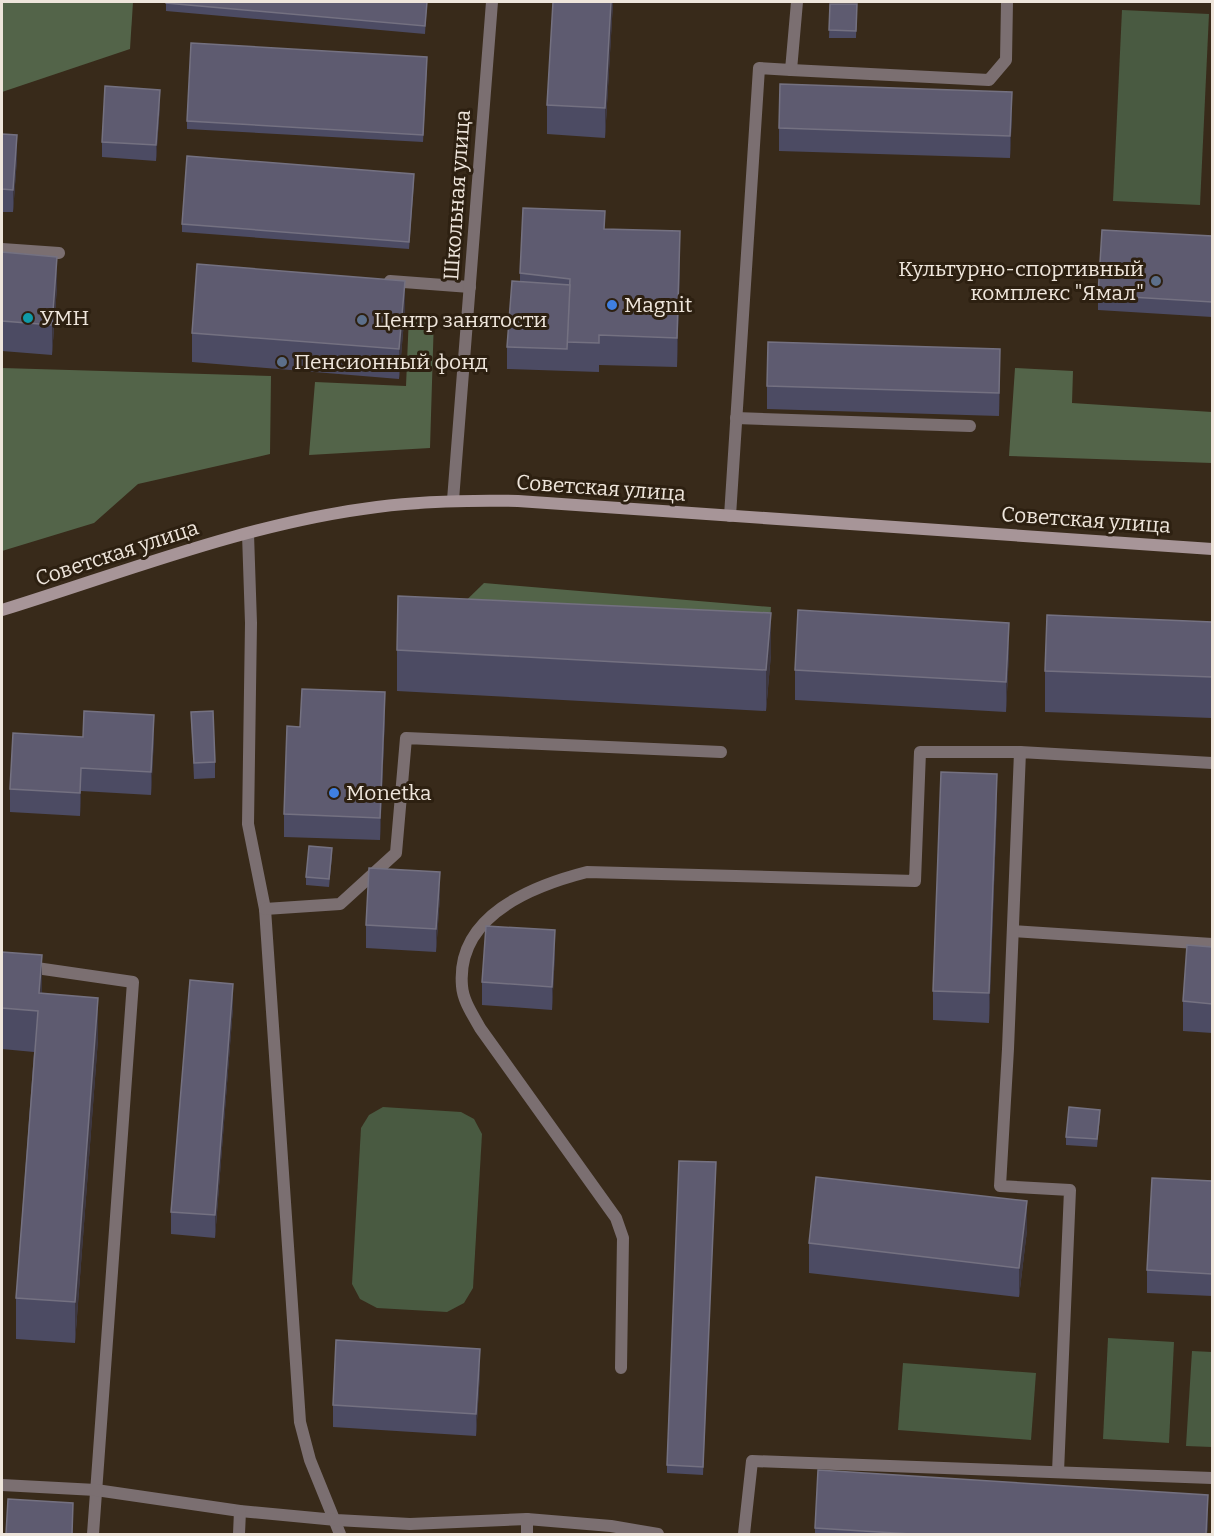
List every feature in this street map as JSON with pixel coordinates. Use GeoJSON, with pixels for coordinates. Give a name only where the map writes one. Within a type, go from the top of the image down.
{"type":"FeatureCollection","features":[{"type":"Feature","properties":{"kind":"main road","name":"Советская улица"},"geometry":{"type":"LineString","coordinates":[[2,610],[143,564],[248,534],[377,507],[453,500],[518,501],[1212,549]]}},
{"type":"Feature","properties":{"kind":"street","name":"Школьная улица"},"geometry":{"type":"LineString","coordinates":[[453,500],[492,2]]}},
{"type":"Feature","properties":{"kind":"street"},"geometry":{"type":"LineString","coordinates":[[791,70],[796,2]]}},
{"type":"Feature","properties":{"kind":"street"},"geometry":{"type":"LineString","coordinates":[[730,516],[759,69],[989,80],[1006,60],[1007,2]]}},
{"type":"Feature","properties":{"kind":"street"},"geometry":{"type":"LineString","coordinates":[[2,249],[59,253]]}},
{"type":"Feature","properties":{"kind":"street"},"geometry":{"type":"LineString","coordinates":[[375,280],[470,287]]}},
{"type":"Feature","properties":{"kind":"street"},"geometry":{"type":"LineString","coordinates":[[736,418],[970,426]]}},
{"type":"Feature","properties":{"kind":"street"},"geometry":{"type":"LineString","coordinates":[[248,534],[251,612],[248,824],[265,909],[300,1422],[310,1460],[340,1534]]}},
{"type":"Feature","properties":{"kind":"street"},"geometry":{"type":"LineString","coordinates":[[265,909],[340,904],[396,853],[406,738],[721,752]]}},
{"type":"Feature","properties":{"kind":"street"},"geometry":{"type":"LineString","coordinates":[[621,1368],[623,1238],[616,1218],[480,1028],[466,1003],[462,987],[463,963],[468,944],[494,912],[542,886],[587,872],[915,881],[920,752],[1020,752],[1212,763]]}},
{"type":"Feature","properties":{"kind":"street"},"geometry":{"type":"LineString","coordinates":[[1020,752],[1000,1186],[1070,1190],[1058,1472]]}},
{"type":"Feature","properties":{"kind":"street"},"geometry":{"type":"LineString","coordinates":[[1013,930],[1212,944]]}},
{"type":"Feature","properties":{"kind":"street"},"geometry":{"type":"LineString","coordinates":[[2,963],[133,982],[93,1534]]}},
{"type":"Feature","properties":{"kind":"street"},"geometry":{"type":"LineString","coordinates":[[744,1534],[752,1461],[1212,1478]]}},
{"type":"Feature","properties":{"kind":"street"},"geometry":{"type":"LineString","coordinates":[[2,1485],[96,1490],[240,1511],[336,1520],[410,1524],[528,1519],[611,1526],[658,1534]]}},
{"type":"Feature","properties":{"kind":"street"},"geometry":{"type":"LineString","coordinates":[[238,1534],[240,1511]]}},
{"type":"Feature","properties":{"kind":"street"},"geometry":{"type":"LineString","coordinates":[[527,1534],[528,1519]]}},
{"type":"Feature","properties":{"kind":"green space"},"geometry":{"type":"Polygon","coordinates":[[[2,2],[133,2],[130,49],[2,92],[2,2]]]}},
{"type":"Feature","properties":{"kind":"green space"},"geometry":{"type":"Polygon","coordinates":[[[1122,10],[1209,14],[1200,205],[1113,201],[1122,10]]]}},
{"type":"Feature","properties":{"kind":"green space"},"geometry":{"type":"Polygon","coordinates":[[[409,315],[434,317],[430,448],[309,455],[315,382],[406,386],[409,315]]]}},
{"type":"Feature","properties":{"kind":"green space"},"geometry":{"type":"Polygon","coordinates":[[[2,368],[271,376],[270,454],[138,484],[94,523],[2,551],[2,368]]]}},
{"type":"Feature","properties":{"kind":"green space"},"geometry":{"type":"Polygon","coordinates":[[[1015,368],[1073,371],[1072,403],[1212,412],[1212,463],[1009,456],[1015,368]]]}},
{"type":"Feature","properties":{"kind":"green space"},"geometry":{"type":"Polygon","coordinates":[[[484,583],[771,607],[768,649],[438,628],[484,583]]]}},
{"type":"Feature","properties":{"kind":"green space"},"geometry":{"type":"Polygon","coordinates":[[[383,1107],[461,1112],[474,1119],[482,1134],[473,1288],[464,1303],[447,1312],[377,1308],[360,1299],[352,1284],[361,1128],[369,1115],[383,1107]]]}},
{"type":"Feature","properties":{"kind":"green space"},"geometry":{"type":"Polygon","coordinates":[[[1108,1338],[1174,1342],[1169,1443],[1103,1439],[1108,1338]]]}},
{"type":"Feature","properties":{"kind":"green space"},"geometry":{"type":"Polygon","coordinates":[[[1192,1351],[1212,1352],[1212,1447],[1186,1446],[1192,1351]]]}},
{"type":"Feature","properties":{"kind":"green space"},"geometry":{"type":"Polygon","coordinates":[[[903,1363],[1036,1373],[1031,1440],[898,1430],[903,1363]]]}},
{"type":"Feature","properties":{"kind":"building"},"geometry":{"type":"Polygon","coordinates":[[[166,2],[427,2],[425,26],[166,2]]]}},
{"type":"Feature","properties":{"kind":"building"},"geometry":{"type":"Polygon","coordinates":[[[553,2],[611,2],[605,108],[547,105],[553,2]]]}},
{"type":"Feature","properties":{"kind":"building"},"geometry":{"type":"Polygon","coordinates":[[[830,4],[857,4],[856,31],[829,30],[830,4]]]}},
{"type":"Feature","properties":{"kind":"building"},"geometry":{"type":"Polygon","coordinates":[[[191,43],[427,57],[423,135],[187,121],[191,43]]]}},
{"type":"Feature","properties":{"kind":"building"},"geometry":{"type":"Polygon","coordinates":[[[780,84],[1012,92],[1010,136],[779,128],[780,84]]]}},
{"type":"Feature","properties":{"kind":"building"},"geometry":{"type":"Polygon","coordinates":[[[105,86],[160,90],[156,145],[102,142],[105,86]]]}},
{"type":"Feature","properties":{"kind":"building"},"geometry":{"type":"Polygon","coordinates":[[[2,134],[17,135],[13,190],[2,189],[2,134]]]}},
{"type":"Feature","properties":{"kind":"building"},"geometry":{"type":"Polygon","coordinates":[[[187,156],[414,174],[409,242],[182,224],[187,156]]]}},
{"type":"Feature","properties":{"kind":"building","name":"Magnit"},"geometry":{"type":"Polygon","coordinates":[[[523,208],[605,211],[604,229],[680,231],[677,338],[599,335],[599,343],[567,342],[570,279],[520,273],[523,208]]]}},
{"type":"Feature","properties":{"kind":"building","name":"Культурно-спортивный комплекс \"Ямал\""},"geometry":{"type":"Polygon","coordinates":[[[1102,230],[1212,236],[1212,302],[1098,295],[1102,230]]]}},
{"type":"Feature","properties":{"kind":"building"},"geometry":{"type":"Polygon","coordinates":[[[2,252],[57,257],[52,325],[2,321],[2,252]]]}},
{"type":"Feature","properties":{"kind":"building"},"geometry":{"type":"Polygon","coordinates":[[[197,264],[405,281],[399,349],[192,333],[197,264]]]}},
{"type":"Feature","properties":{"kind":"building"},"geometry":{"type":"Polygon","coordinates":[[[512,281],[570,285],[567,349],[507,347],[512,281]]]}},
{"type":"Feature","properties":{"kind":"building"},"geometry":{"type":"Polygon","coordinates":[[[768,342],[1000,349],[999,393],[767,386],[768,342]]]}},
{"type":"Feature","properties":{"kind":"building"},"geometry":{"type":"Polygon","coordinates":[[[398,596],[771,613],[766,670],[397,650],[398,596]]]}},
{"type":"Feature","properties":{"kind":"building"},"geometry":{"type":"Polygon","coordinates":[[[798,610],[1009,623],[1006,682],[795,670],[798,610]]]}},
{"type":"Feature","properties":{"kind":"building"},"geometry":{"type":"Polygon","coordinates":[[[1047,615],[1212,622],[1212,677],[1045,671],[1047,615]]]}},
{"type":"Feature","properties":{"kind":"building","name":"Monetka"},"geometry":{"type":"Polygon","coordinates":[[[302,689],[385,692],[380,818],[284,814],[287,726],[300,727],[302,689]]]}},
{"type":"Feature","properties":{"kind":"building"},"geometry":{"type":"Polygon","coordinates":[[[84,711],[154,715],[151,772],[81,768],[80,793],[10,789],[13,733],[83,737],[84,711]]]}},
{"type":"Feature","properties":{"kind":"building"},"geometry":{"type":"Polygon","coordinates":[[[213,711],[215,762],[194,763],[191,712],[213,711]]]}},
{"type":"Feature","properties":{"kind":"building"},"geometry":{"type":"Polygon","coordinates":[[[941,772],[997,774],[989,993],[933,991],[941,772]]]}},
{"type":"Feature","properties":{"kind":"building"},"geometry":{"type":"Polygon","coordinates":[[[309,846],[332,848],[329,879],[306,877],[309,846]]]}},
{"type":"Feature","properties":{"kind":"building"},"geometry":{"type":"Polygon","coordinates":[[[369,868],[440,872],[436,929],[366,925],[369,868]]]}},
{"type":"Feature","properties":{"kind":"building"},"geometry":{"type":"Polygon","coordinates":[[[486,926],[555,930],[552,987],[482,982],[486,926]]]}},
{"type":"Feature","properties":{"kind":"building"},"geometry":{"type":"Polygon","coordinates":[[[1187,945],[1212,947],[1212,1004],[1183,1001],[1187,945]]]}},
{"type":"Feature","properties":{"kind":"building"},"geometry":{"type":"Polygon","coordinates":[[[2,952],[42,955],[39,993],[98,998],[75,1302],[16,1298],[38,1011],[2,1008],[2,952]]]}},
{"type":"Feature","properties":{"kind":"building"},"geometry":{"type":"Polygon","coordinates":[[[190,980],[233,984],[215,1215],[171,1212],[190,980]]]}},
{"type":"Feature","properties":{"kind":"building"},"geometry":{"type":"Polygon","coordinates":[[[1069,1107],[1100,1110],[1097,1139],[1066,1137],[1069,1107]]]}},
{"type":"Feature","properties":{"kind":"building"},"geometry":{"type":"Polygon","coordinates":[[[679,1161],[716,1162],[703,1467],[667,1465],[679,1161]]]}},
{"type":"Feature","properties":{"kind":"building"},"geometry":{"type":"Polygon","coordinates":[[[816,1177],[1027,1201],[1019,1268],[809,1243],[816,1177]]]}},
{"type":"Feature","properties":{"kind":"building"},"geometry":{"type":"Polygon","coordinates":[[[1152,1178],[1212,1181],[1212,1274],[1147,1270],[1152,1178]]]}},
{"type":"Feature","properties":{"kind":"building"},"geometry":{"type":"Polygon","coordinates":[[[336,1340],[480,1349],[476,1414],[333,1405],[336,1340]]]}},
{"type":"Feature","properties":{"kind":"building"},"geometry":{"type":"Polygon","coordinates":[[[818,1470],[1208,1495],[1206,1534],[911,1534],[815,1528],[818,1470]]]}},
{"type":"Feature","properties":{"kind":"building"},"geometry":{"type":"Polygon","coordinates":[[[8,1499],[73,1503],[72,1534],[6,1534],[8,1499]]]}},
{"type":"Feature","properties":{"kind":"place","name":"Культурно-спортивный комплекс \"Ямал\""},"geometry":{"type":"Point","coordinates":[1156,281]}},
{"type":"Feature","properties":{"kind":"place","name":"Magnit"},"geometry":{"type":"Point","coordinates":[612,305]}},
{"type":"Feature","properties":{"kind":"place","name":"УМН"},"geometry":{"type":"Point","coordinates":[28,318]}},
{"type":"Feature","properties":{"kind":"place","name":"Центр занятости"},"geometry":{"type":"Point","coordinates":[362,320]}},
{"type":"Feature","properties":{"kind":"place","name":"Пенсионный фонд"},"geometry":{"type":"Point","coordinates":[282,362]}},
{"type":"Feature","properties":{"kind":"place","name":"Monetka"},"geometry":{"type":"Point","coordinates":[334,793]}}]}
